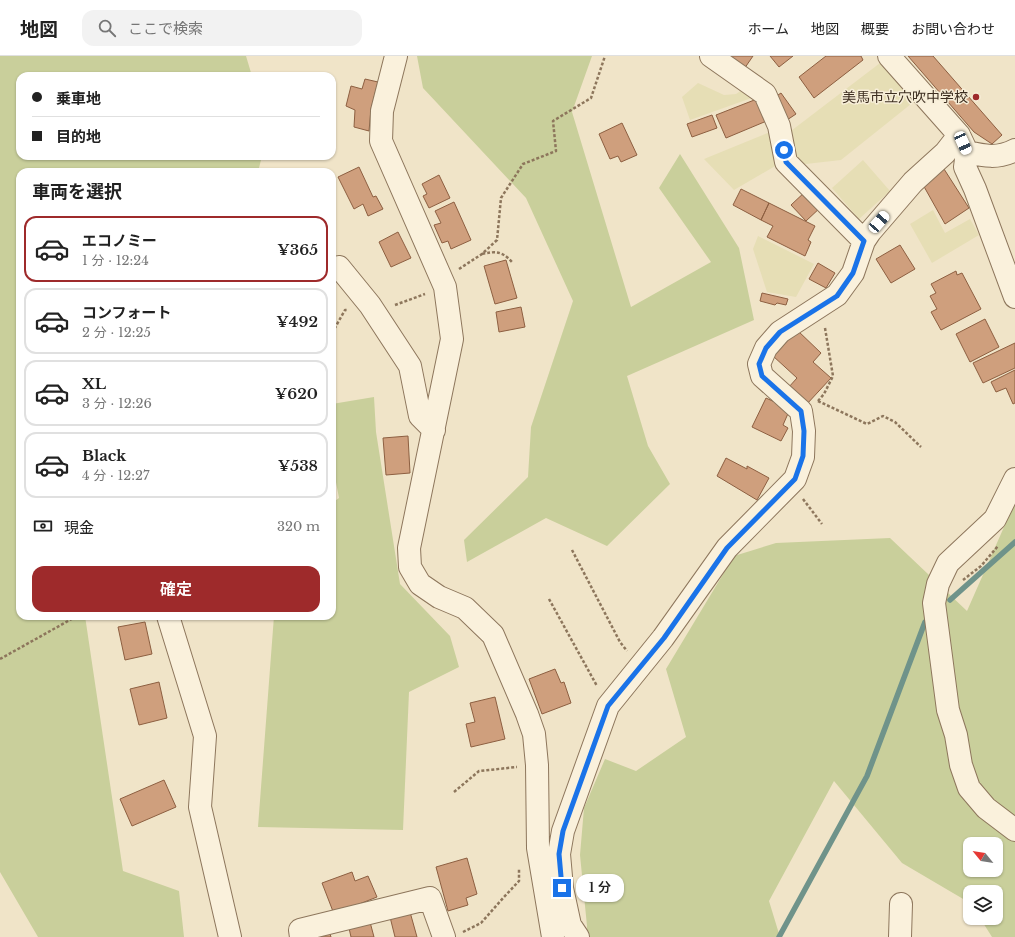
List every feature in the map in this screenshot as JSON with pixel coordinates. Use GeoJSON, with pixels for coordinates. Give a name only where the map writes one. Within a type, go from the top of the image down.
{"type":"FeatureCollection","features":[{"type":"Feature","properties":{"kind":"street"},"geometry":{"type":"LineString","coordinates":[[396,56],[382,111],[381,141],[443,284],[452,339],[409,548],[410,567],[420,584],[438,597],[465,608],[494,635],[527,714],[534,734],[537,766],[538,848],[553,937]]}},
{"type":"Feature","properties":{"kind":"street"},"geometry":{"type":"LineString","coordinates":[[711,56],[765,94],[779,126],[786,162],[864,241]]}},
{"type":"Feature","properties":{"kind":"street"},"geometry":{"type":"LineString","coordinates":[[890,56],[963,143],[987,157],[1007,154],[1015,150]]}},
{"type":"Feature","properties":{"kind":"street"},"geometry":{"type":"LineString","coordinates":[[578,937],[570,925],[562,888],[559,854],[563,831],[608,706],[640,668],[727,548],[795,479],[803,456],[804,431],[801,411],[762,376],[759,364],[766,348],[780,332],[837,296],[853,273],[864,241],[913,182],[945,153],[963,143]]}},
{"type":"Feature","properties":{"kind":"street"},"geometry":{"type":"LineString","coordinates":[[963,143],[965,166],[1014,292]]}},
{"type":"Feature","properties":{"kind":"street"},"geometry":{"type":"LineString","coordinates":[[339,267],[372,309],[410,366],[420,416],[434,430]]}},
{"type":"Feature","properties":{"kind":"street"},"geometry":{"type":"LineString","coordinates":[[1015,479],[995,519],[948,563],[938,584],[934,603],[948,710],[956,734],[961,765],[969,788],[986,808],[1015,830]]}},
{"type":"Feature","properties":{"kind":"street"},"geometry":{"type":"LineString","coordinates":[[169,620],[205,736],[200,807],[230,937]]}},
{"type":"Feature","properties":{"kind":"street"},"geometry":{"type":"LineString","coordinates":[[302,937],[300,930],[430,898],[452,935]]}},
{"type":"Feature","properties":{"kind":"street"},"geometry":{"type":"LineString","coordinates":[[900,937],[902,904]]}},
{"type":"Feature","properties":{"kind":"path"},"geometry":{"type":"LineString","coordinates":[[336,326],[345,310],[372,309],[443,284],[482,254],[497,240],[501,198],[523,164],[556,151],[553,120],[591,98],[605,56]]}},
{"type":"Feature","properties":{"kind":"path"},"geometry":{"type":"LineString","coordinates":[[482,254],[494,251],[504,253],[512,262]]}},
{"type":"Feature","properties":{"kind":"path"},"geometry":{"type":"LineString","coordinates":[[802,419],[824,394],[833,376],[822,305]]}},
{"type":"Feature","properties":{"kind":"path"},"geometry":{"type":"LineString","coordinates":[[818,401],[867,424],[882,416],[895,422],[921,447]]}},
{"type":"Feature","properties":{"kind":"path"},"geometry":{"type":"LineString","coordinates":[[790,483],[822,524]]}},
{"type":"Feature","properties":{"kind":"path"},"geometry":{"type":"LineString","coordinates":[[572,550],[620,642],[640,668]]}},
{"type":"Feature","properties":{"kind":"path"},"geometry":{"type":"LineString","coordinates":[[549,599],[608,706]]}},
{"type":"Feature","properties":{"kind":"path"},"geometry":{"type":"LineString","coordinates":[[0,659],[70,620]]}},
{"type":"Feature","properties":{"kind":"path"},"geometry":{"type":"LineString","coordinates":[[454,792],[479,771],[516,766],[518,773]]}},
{"type":"Feature","properties":{"kind":"path"},"geometry":{"type":"LineString","coordinates":[[452,935],[481,922],[518,881],[520,862]]}},
{"type":"Feature","properties":{"kind":"shaded area"},"geometry":{"type":"Polygon","coordinates":[[[884,60],[916,100],[841,160],[797,165],[787,134],[884,60]]]}},
{"type":"Feature","properties":{"kind":"shaded area"},"geometry":{"type":"Polygon","coordinates":[[[698,83],[724,95],[736,94],[745,88],[757,96],[690,120],[682,97],[698,83]]]}},
{"type":"Feature","properties":{"kind":"shaded area"},"geometry":{"type":"Polygon","coordinates":[[[775,130],[782,162],[734,190],[704,159],[775,130]]]}},
{"type":"Feature","properties":{"kind":"shaded area"},"geometry":{"type":"Polygon","coordinates":[[[863,160],[890,191],[859,219],[832,188],[863,160]]]}},
{"type":"Feature","properties":{"kind":"shaded area"},"geometry":{"type":"Polygon","coordinates":[[[933,210],[945,233],[970,219],[979,235],[932,263],[910,224],[933,210]]]}},
{"type":"Feature","properties":{"kind":"shaded area"},"geometry":{"type":"Polygon","coordinates":[[[758,236],[814,264],[796,297],[767,292],[753,249],[758,236]]]}},
{"type":"Feature","properties":{"kind":"green space"},"geometry":{"type":"Polygon","coordinates":[[[0,56],[246,56],[251,72],[16,72],[16,160],[261,160],[259,168],[16,168],[16,620],[86,620],[123,871],[179,891],[184,937],[38,937],[0,872],[0,56]]]}},
{"type":"Feature","properties":{"kind":"green space"},"geometry":{"type":"Polygon","coordinates":[[[417,56],[592,56],[572,112],[631,307],[711,262],[659,188],[680,154],[739,248],[754,320],[627,376],[648,446],[670,484],[607,546],[546,518],[467,562],[464,540],[528,477],[531,427],[573,301],[526,198],[423,88],[417,56]]]}},
{"type":"Feature","properties":{"kind":"green space"},"geometry":{"type":"Polygon","coordinates":[[[374,397],[376,432],[400,584],[450,636],[459,667],[409,692],[403,830],[258,827],[274,620],[336,620],[336,500],[339,498],[336,482],[336,403],[374,397]]]}},
{"type":"Feature","properties":{"kind":"green space"},"geometry":{"type":"Polygon","coordinates":[[[1015,502],[1015,937],[992,937],[984,925],[1003,925],[1003,885],[963,885],[963,899],[902,863],[834,781],[769,901],[780,937],[586,937],[587,926],[580,855],[584,808],[605,759],[636,771],[686,737],[666,669],[734,556],[776,543],[890,538],[967,611],[1015,502]]]}},
{"type":"Feature","properties":{"kind":"building"},"geometry":{"type":"Polygon","coordinates":[[[718,56],[753,56],[742,72],[718,56]]]}},
{"type":"Feature","properties":{"kind":"building"},"geometry":{"type":"Polygon","coordinates":[[[770,56],[793,56],[779,67],[770,56]]]}},
{"type":"Feature","properties":{"kind":"building"},"geometry":{"type":"Polygon","coordinates":[[[826,56],[861,56],[863,60],[814,98],[799,77],[826,56]]]}},
{"type":"Feature","properties":{"kind":"building"},"geometry":{"type":"Polygon","coordinates":[[[908,56],[933,56],[1002,135],[992,144],[974,132],[908,56]]]}},
{"type":"Feature","properties":{"kind":"building"},"geometry":{"type":"Polygon","coordinates":[[[365,79],[378,82],[371,109],[369,131],[354,127],[355,110],[346,106],[351,86],[362,89],[365,79]]]}},
{"type":"Feature","properties":{"kind":"building"},"geometry":{"type":"Polygon","coordinates":[[[781,93],[796,114],[784,122],[769,101],[781,93]]]}},
{"type":"Feature","properties":{"kind":"building"},"geometry":{"type":"Polygon","coordinates":[[[762,97],[769,120],[726,138],[716,115],[762,97]]]}},
{"type":"Feature","properties":{"kind":"building"},"geometry":{"type":"Polygon","coordinates":[[[712,115],[717,128],[692,137],[687,124],[712,115]]]}},
{"type":"Feature","properties":{"kind":"building"},"geometry":{"type":"Polygon","coordinates":[[[622,123],[637,155],[621,162],[618,156],[610,159],[599,134],[622,123]]]}},
{"type":"Feature","properties":{"kind":"building"},"geometry":{"type":"Polygon","coordinates":[[[359,167],[373,197],[376,196],[383,209],[368,216],[363,204],[354,209],[338,177],[359,167]]]}},
{"type":"Feature","properties":{"kind":"building"},"geometry":{"type":"Polygon","coordinates":[[[944,169],[969,208],[945,224],[922,183],[944,169]]]}},
{"type":"Feature","properties":{"kind":"building"},"geometry":{"type":"Polygon","coordinates":[[[439,175],[450,198],[429,208],[423,196],[427,194],[422,184],[439,175]]]}},
{"type":"Feature","properties":{"kind":"building"},"geometry":{"type":"Polygon","coordinates":[[[741,189],[769,203],[761,220],[733,205],[741,189]]]}},
{"type":"Feature","properties":{"kind":"building"},"geometry":{"type":"Polygon","coordinates":[[[807,190],[822,206],[806,221],[791,205],[807,190]]]}},
{"type":"Feature","properties":{"kind":"building"},"geometry":{"type":"Polygon","coordinates":[[[454,202],[471,240],[451,249],[448,241],[442,243],[434,225],[441,223],[435,211],[454,202]]]}},
{"type":"Feature","properties":{"kind":"building"},"geometry":{"type":"Polygon","coordinates":[[[769,203],[815,226],[808,240],[811,242],[805,256],[767,237],[773,226],[761,220],[769,203]]]}},
{"type":"Feature","properties":{"kind":"building"},"geometry":{"type":"Polygon","coordinates":[[[398,232],[411,258],[391,267],[379,242],[398,232]]]}},
{"type":"Feature","properties":{"kind":"building"},"geometry":{"type":"Polygon","coordinates":[[[900,245],[915,269],[891,283],[876,259],[900,245]]]}},
{"type":"Feature","properties":{"kind":"building"},"geometry":{"type":"Polygon","coordinates":[[[506,260],[517,298],[495,304],[484,266],[506,260]]]}},
{"type":"Feature","properties":{"kind":"building"},"geometry":{"type":"Polygon","coordinates":[[[818,263],[835,273],[826,288],[809,279],[818,263]]]}},
{"type":"Feature","properties":{"kind":"building"},"geometry":{"type":"Polygon","coordinates":[[[956,271],[957,275],[962,273],[981,309],[941,330],[931,312],[937,309],[930,296],[936,293],[931,284],[956,271]]]}},
{"type":"Feature","properties":{"kind":"building"},"geometry":{"type":"Polygon","coordinates":[[[762,293],[788,299],[786,305],[777,303],[775,305],[760,301],[762,293]]]}},
{"type":"Feature","properties":{"kind":"building"},"geometry":{"type":"Polygon","coordinates":[[[521,307],[525,327],[499,332],[496,312],[521,307]]]}},
{"type":"Feature","properties":{"kind":"building"},"geometry":{"type":"Polygon","coordinates":[[[985,319],[999,347],[970,362],[956,334],[985,319]]]}},
{"type":"Feature","properties":{"kind":"building"},"geometry":{"type":"Polygon","coordinates":[[[797,330],[821,353],[813,362],[831,378],[806,405],[788,388],[797,378],[773,356],[797,330]]]}},
{"type":"Feature","properties":{"kind":"building"},"geometry":{"type":"Polygon","coordinates":[[[1015,343],[1015,368],[983,383],[973,363],[1015,343]]]}},
{"type":"Feature","properties":{"kind":"building"},"geometry":{"type":"Polygon","coordinates":[[[1015,370],[1015,403],[1013,404],[1006,388],[996,392],[991,382],[1015,370]]]}},
{"type":"Feature","properties":{"kind":"building"},"geometry":{"type":"Polygon","coordinates":[[[766,398],[790,409],[783,425],[788,428],[781,441],[752,427],[766,398]]]}},
{"type":"Feature","properties":{"kind":"building"},"geometry":{"type":"Polygon","coordinates":[[[408,436],[410,473],[386,475],[383,438],[408,436]]]}},
{"type":"Feature","properties":{"kind":"building"},"geometry":{"type":"Polygon","coordinates":[[[726,458],[747,469],[747,466],[769,478],[757,500],[717,476],[726,458]]]}},
{"type":"Feature","properties":{"kind":"building"},"geometry":{"type":"Polygon","coordinates":[[[145,622],[152,654],[125,660],[118,627],[145,622]]]}},
{"type":"Feature","properties":{"kind":"building"},"geometry":{"type":"Polygon","coordinates":[[[555,669],[561,683],[564,682],[571,703],[542,714],[529,679],[555,669]]]}},
{"type":"Feature","properties":{"kind":"building"},"geometry":{"type":"Polygon","coordinates":[[[159,682],[167,718],[139,725],[130,689],[159,682]]]}},
{"type":"Feature","properties":{"kind":"building"},"geometry":{"type":"Polygon","coordinates":[[[495,697],[505,739],[471,747],[466,724],[475,722],[470,703],[495,697]]]}},
{"type":"Feature","properties":{"kind":"building"},"geometry":{"type":"Polygon","coordinates":[[[164,780],[176,807],[132,826],[120,799],[164,780]]]}},
{"type":"Feature","properties":{"kind":"building"},"geometry":{"type":"Polygon","coordinates":[[[467,858],[477,894],[466,898],[468,905],[448,911],[436,867],[467,858]]]}},
{"type":"Feature","properties":{"kind":"building"},"geometry":{"type":"Polygon","coordinates":[[[352,872],[355,881],[368,876],[377,897],[334,914],[322,883],[352,872]]]}},
{"type":"Feature","properties":{"kind":"building"},"geometry":{"type":"Polygon","coordinates":[[[410,912],[417,937],[395,937],[390,917],[410,912]]]}},
{"type":"Feature","properties":{"kind":"building"},"geometry":{"type":"Polygon","coordinates":[[[370,922],[374,937],[351,937],[349,928],[370,922]]]}},
{"type":"Feature","properties":{"kind":"building"},"geometry":{"type":"Polygon","coordinates":[[[329,931],[331,937],[309,937],[329,931]]]}},
{"type":"Feature","properties":{"kind":"waterway"},"geometry":{"type":"LineString","coordinates":[[950,600],[1015,542]]}},
{"type":"Feature","properties":{"kind":"waterway"},"geometry":{"type":"LineString","coordinates":[[779,937],[867,776],[925,622]]}},
{"type":"Feature","properties":{"kind":"place","name":"美馬市立穴吹中学校"},"geometry":{"type":"Point","coordinates":[976,97]}},
{"type":"Feature","properties":{"kind":"route"},"geometry":{"type":"LineString","coordinates":[[562,888],[559,854],[563,831],[608,706],[664,638],[727,548],[795,479],[803,456],[804,431],[801,411],[772,387],[762,376],[759,364],[766,348],[780,332],[837,296],[853,273],[864,241],[786,162],[784,150]]}}]}
